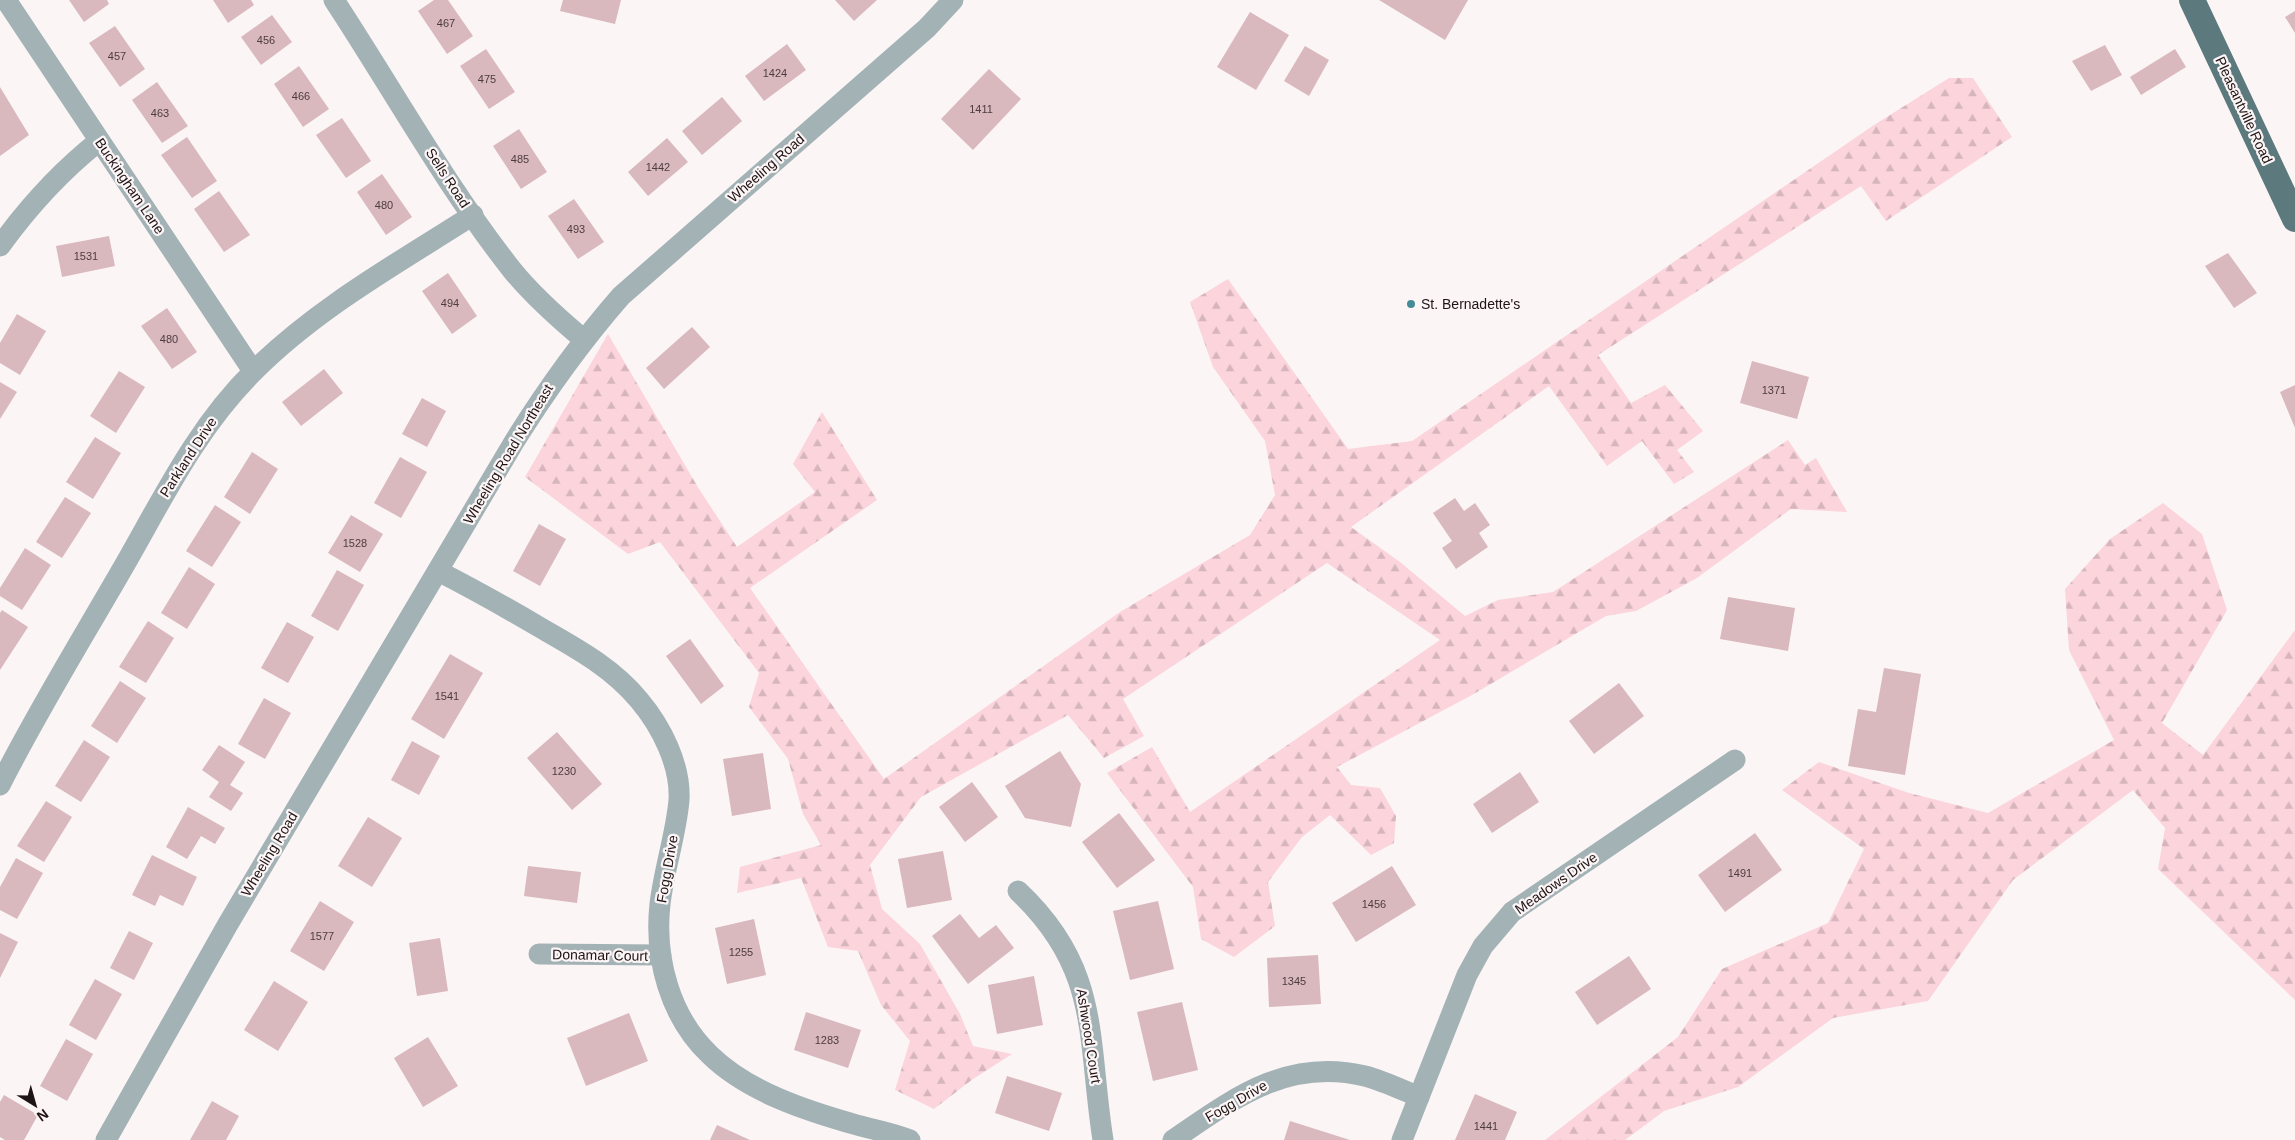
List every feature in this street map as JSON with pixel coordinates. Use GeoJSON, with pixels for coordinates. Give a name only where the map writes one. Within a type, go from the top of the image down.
{"type":"FeatureCollection","features":[{"type":"Feature","properties":{"kind":"main road","name":"Pleasantville Road"},"geometry":{"type":"LineString","coordinates":[[2192,0],[2295,219]]}},
{"type":"Feature","properties":{"kind":"street","name":"Buckingham Lane"},"geometry":{"type":"LineString","coordinates":[[6,0],[254,371]]}},
{"type":"Feature","properties":{"kind":"street","name":"Sells Road"},"geometry":{"type":"LineString","coordinates":[[334,0],[473,215],[513,271],[541,302],[583,340]]}},
{"type":"Feature","properties":{"kind":"street","name":"Wheeling Road"},"geometry":{"type":"LineString","coordinates":[[583,340],[621,296],[927,28],[953,0]]}},
{"type":"Feature","properties":{"kind":"street"},"geometry":{"type":"LineString","coordinates":[[0,246],[21,217],[58,176],[99,141]]}},
{"type":"Feature","properties":{"kind":"street","name":"Parkland Drive"},"geometry":{"type":"LineString","coordinates":[[0,785],[202,431],[254,371],[294,334],[339,301],[473,215]]}},
{"type":"Feature","properties":{"kind":"street","name":"Wheeling Road Northeast"},"geometry":{"type":"LineString","coordinates":[[438,571],[552,382],[583,340]]}},
{"type":"Feature","properties":{"kind":"street","name":"Wheeling Road"},"geometry":{"type":"LineString","coordinates":[[106,1140],[228,924],[438,571]]}},
{"type":"Feature","properties":{"kind":"street","name":"Fogg Drive"},"geometry":{"type":"LineString","coordinates":[[438,571],[487,596],[599,664],[620,680],[655,721],[667,746],[676,772],[679,799],[660,906],[661,955],[667,987],[677,1012],[691,1035],[710,1056],[754,1086],[804,1108],[910,1140]]}},
{"type":"Feature","properties":{"kind":"street","name":"Meadows Drive"},"geometry":{"type":"LineString","coordinates":[[1402,1140],[1467,975],[1484,946],[1502,923],[1512,912],[1735,760]]}},
{"type":"Feature","properties":{"kind":"street","name":"Ashwood Court"},"geometry":{"type":"LineString","coordinates":[[1018,891],[1038,910],[1056,932],[1079,980],[1087,1006],[1095,1058],[1103,1140]]}},
{"type":"Feature","properties":{"kind":"street","name":"Donamar Court"},"geometry":{"type":"LineString","coordinates":[[539,954],[661,955]]}},
{"type":"Feature","properties":{"kind":"street","name":"Fogg Drive"},"geometry":{"type":"LineString","coordinates":[[1173,1140],[1250,1089],[1293,1074],[1337,1072],[1366,1076],[1419,1097]]}},
{"type":"Feature","properties":{"kind":"green space"},"geometry":{"type":"Polygon","coordinates":[[[1949,78],[1973,78],[2012,137],[1886,221],[1861,186],[1598,355],[1631,403],[1665,385],[1703,431],[1677,450],[1694,472],[1674,484],[1642,441],[1607,466],[1549,386],[1351,527],[1400,562],[1465,616],[1498,600],[1553,592],[1788,440],[1805,465],[1816,458],[1847,512],[1791,509],[1697,578],[1636,611],[1606,616],[1472,695],[1337,767],[1351,785],[1380,788],[1396,816],[1394,843],[1371,855],[1330,815],[1302,837],[1268,882],[1275,926],[1234,957],[1201,939],[1193,887],[1107,773],[1152,747],[1190,812],[1440,640],[1327,563],[1123,699],[1144,736],[1104,758],[1068,715],[921,797],[870,865],[882,909],[920,944],[960,1014],[973,1046],[1012,1054],[973,1079],[934,1109],[895,1090],[910,1041],[881,1005],[858,951],[828,947],[801,878],[737,893],[740,867],[821,845],[803,814],[788,759],[749,707],[759,673],[660,542],[628,554],[525,477],[608,334],[699,489],[737,547],[815,492],[793,464],[822,412],[877,500],[750,588],[884,779],[1120,612],[1250,535],[1275,495],[1265,441],[1213,367],[1190,302],[1228,279],[1348,449],[1412,441],[1874,125],[1949,78]]]}},
{"type":"Feature","properties":{"kind":"green space"},"geometry":{"type":"Polygon","coordinates":[[[2163,503],[2202,534],[2227,610],[2162,723],[2203,755],[2295,630],[2295,1000],[2158,869],[2165,828],[2133,790],[2013,880],[1928,1001],[1833,1018],[1738,1087],[1664,1111],[1625,1140],[1545,1140],[1678,1037],[1722,969],[1828,923],[1864,849],[1782,790],[1819,762],[1909,793],[1988,813],[2114,740],[2069,650],[2065,589],[2110,539],[2163,503]]]}},
{"type":"Feature","properties":{"kind":"building"},"geometry":{"type":"Polygon","coordinates":[[[69,0],[107,0],[109,4],[84,22],[69,0]]]}},
{"type":"Feature","properties":{"kind":"building"},"geometry":{"type":"Polygon","coordinates":[[[213,0],[251,0],[254,5],[228,23],[213,0]]]}},
{"type":"Feature","properties":{"kind":"building"},"geometry":{"type":"Polygon","coordinates":[[[434,0],[448,0],[473,36],[447,54],[418,11],[434,0]]]}},
{"type":"Feature","properties":{"kind":"building"},"geometry":{"type":"Polygon","coordinates":[[[563,0],[621,0],[615,24],[560,11],[563,0]]]}},
{"type":"Feature","properties":{"kind":"building"},"geometry":{"type":"Polygon","coordinates":[[[835,0],[877,0],[854,21],[835,0]]]}},
{"type":"Feature","properties":{"kind":"building"},"geometry":{"type":"Polygon","coordinates":[[[1379,0],[1468,0],[1445,40],[1379,0]]]}},
{"type":"Feature","properties":{"kind":"building"},"geometry":{"type":"Polygon","coordinates":[[[2295,11],[2295,33],[2285,17],[2295,11]]]}},
{"type":"Feature","properties":{"kind":"building"},"geometry":{"type":"Polygon","coordinates":[[[1250,12],[1289,35],[1256,90],[1217,67],[1250,12]]]}},
{"type":"Feature","properties":{"kind":"building"},"geometry":{"type":"Polygon","coordinates":[[[272,15],[292,42],[261,65],[241,37],[272,15]]]}},
{"type":"Feature","properties":{"kind":"building"},"geometry":{"type":"Polygon","coordinates":[[[115,26],[145,69],[120,87],[89,43],[115,26]]]}},
{"type":"Feature","properties":{"kind":"building"},"geometry":{"type":"Polygon","coordinates":[[[787,44],[806,70],[764,101],[745,76],[787,44]]]}},
{"type":"Feature","properties":{"kind":"building"},"geometry":{"type":"Polygon","coordinates":[[[2105,45],[2122,75],[2091,91],[2072,61],[2105,45]]]}},
{"type":"Feature","properties":{"kind":"building"},"geometry":{"type":"Polygon","coordinates":[[[1305,46],[1329,60],[1309,96],[1284,81],[1305,46]]]}},
{"type":"Feature","properties":{"kind":"building"},"geometry":{"type":"Polygon","coordinates":[[[486,49],[515,92],[489,109],[460,66],[486,49]]]}},
{"type":"Feature","properties":{"kind":"building"},"geometry":{"type":"Polygon","coordinates":[[[2175,49],[2186,67],[2141,95],[2130,77],[2175,49]]]}},
{"type":"Feature","properties":{"kind":"building"},"geometry":{"type":"Polygon","coordinates":[[[299,66],[329,109],[303,127],[274,84],[299,66]]]}},
{"type":"Feature","properties":{"kind":"building"},"geometry":{"type":"Polygon","coordinates":[[[989,69],[1021,99],[973,150],[941,119],[989,69]]]}},
{"type":"Feature","properties":{"kind":"building"},"geometry":{"type":"Polygon","coordinates":[[[157,82],[188,126],[162,143],[132,100],[157,82]]]}},
{"type":"Feature","properties":{"kind":"building"},"geometry":{"type":"Polygon","coordinates":[[[0,87],[29,135],[0,156],[0,87]]]}},
{"type":"Feature","properties":{"kind":"building"},"geometry":{"type":"Polygon","coordinates":[[[722,97],[742,121],[702,155],[682,131],[722,97]]]}},
{"type":"Feature","properties":{"kind":"building"},"geometry":{"type":"Polygon","coordinates":[[[342,118],[371,161],[346,178],[316,135],[342,118]]]}},
{"type":"Feature","properties":{"kind":"building"},"geometry":{"type":"Polygon","coordinates":[[[519,129],[547,172],[521,189],[493,146],[519,129]]]}},
{"type":"Feature","properties":{"kind":"building"},"geometry":{"type":"Polygon","coordinates":[[[187,137],[217,181],[192,198],[161,155],[187,137]]]}},
{"type":"Feature","properties":{"kind":"building"},"geometry":{"type":"Polygon","coordinates":[[[667,138],[688,162],[648,196],[628,172],[667,138]]]}},
{"type":"Feature","properties":{"kind":"building"},"geometry":{"type":"Polygon","coordinates":[[[382,174],[412,217],[386,235],[357,192],[382,174]]]}},
{"type":"Feature","properties":{"kind":"building"},"geometry":{"type":"Polygon","coordinates":[[[219,191],[250,235],[224,252],[194,209],[219,191]]]}},
{"type":"Feature","properties":{"kind":"building"},"geometry":{"type":"Polygon","coordinates":[[[574,199],[604,242],[578,259],[548,216],[574,199]]]}},
{"type":"Feature","properties":{"kind":"building"},"geometry":{"type":"Polygon","coordinates":[[[109,236],[115,266],[62,277],[56,246],[109,236]]]}},
{"type":"Feature","properties":{"kind":"building"},"geometry":{"type":"Polygon","coordinates":[[[2228,253],[2257,293],[2234,308],[2205,266],[2228,253]]]}},
{"type":"Feature","properties":{"kind":"building"},"geometry":{"type":"Polygon","coordinates":[[[448,273],[477,316],[452,334],[422,291],[448,273]]]}},
{"type":"Feature","properties":{"kind":"building"},"geometry":{"type":"Polygon","coordinates":[[[167,308],[197,352],[172,369],[141,326],[167,308]]]}},
{"type":"Feature","properties":{"kind":"building"},"geometry":{"type":"Polygon","coordinates":[[[17,314],[46,331],[20,375],[0,363],[0,343],[17,314]]]}},
{"type":"Feature","properties":{"kind":"building"},"geometry":{"type":"Polygon","coordinates":[[[692,327],[710,347],[664,389],[646,368],[692,327]]]}},
{"type":"Feature","properties":{"kind":"building"},"geometry":{"type":"Polygon","coordinates":[[[1752,361],[1809,377],[1797,419],[1740,403],[1752,361]]]}},
{"type":"Feature","properties":{"kind":"building"},"geometry":{"type":"Polygon","coordinates":[[[324,369],[343,393],[301,426],[282,402],[324,369]]]}},
{"type":"Feature","properties":{"kind":"building"},"geometry":{"type":"Polygon","coordinates":[[[119,371],[145,387],[116,433],[90,416],[119,371]]]}},
{"type":"Feature","properties":{"kind":"building"},"geometry":{"type":"Polygon","coordinates":[[[0,382],[17,392],[0,419],[0,382]]]}},
{"type":"Feature","properties":{"kind":"building"},"geometry":{"type":"Polygon","coordinates":[[[2295,385],[2295,428],[2280,392],[2295,385]]]}},
{"type":"Feature","properties":{"kind":"building"},"geometry":{"type":"Polygon","coordinates":[[[422,398],[446,411],[427,447],[402,434],[422,398]]]}},
{"type":"Feature","properties":{"kind":"building"},"geometry":{"type":"Polygon","coordinates":[[[95,437],[121,453],[93,499],[66,482],[95,437]]]}},
{"type":"Feature","properties":{"kind":"building"},"geometry":{"type":"Polygon","coordinates":[[[252,452],[278,469],[250,514],[224,497],[252,452]]]}},
{"type":"Feature","properties":{"kind":"building"},"geometry":{"type":"Polygon","coordinates":[[[400,457],[427,472],[401,518],[374,503],[400,457]]]}},
{"type":"Feature","properties":{"kind":"building"},"geometry":{"type":"Polygon","coordinates":[[[65,497],[91,513],[62,558],[36,542],[65,497]]]}},
{"type":"Feature","properties":{"kind":"building"},"geometry":{"type":"Polygon","coordinates":[[[1455,498],[1464,511],[1475,503],[1490,525],[1479,533],[1488,547],[1456,569],[1442,548],[1452,541],[1433,513],[1455,498]]]}},
{"type":"Feature","properties":{"kind":"building"},"geometry":{"type":"Polygon","coordinates":[[[215,505],[241,522],[212,567],[186,551],[215,505]]]}},
{"type":"Feature","properties":{"kind":"building"},"geometry":{"type":"Polygon","coordinates":[[[351,515],[383,534],[360,572],[328,553],[351,515]]]}},
{"type":"Feature","properties":{"kind":"building"},"geometry":{"type":"Polygon","coordinates":[[[539,524],[566,539],[540,586],[513,571],[539,524]]]}},
{"type":"Feature","properties":{"kind":"building"},"geometry":{"type":"Polygon","coordinates":[[[25,548],[51,565],[22,610],[0,596],[0,588],[25,548]]]}},
{"type":"Feature","properties":{"kind":"building"},"geometry":{"type":"Polygon","coordinates":[[[189,567],[215,584],[187,629],[161,613],[189,567]]]}},
{"type":"Feature","properties":{"kind":"building"},"geometry":{"type":"Polygon","coordinates":[[[337,570],[364,585],[338,631],[311,616],[337,570]]]}},
{"type":"Feature","properties":{"kind":"building"},"geometry":{"type":"Polygon","coordinates":[[[1728,597],[1795,608],[1788,651],[1720,639],[1728,597]]]}},
{"type":"Feature","properties":{"kind":"building"},"geometry":{"type":"Polygon","coordinates":[[[2,610],[28,627],[0,670],[0,613],[2,610]]]}},
{"type":"Feature","properties":{"kind":"building"},"geometry":{"type":"Polygon","coordinates":[[[148,621],[174,638],[146,683],[119,667],[148,621]]]}},
{"type":"Feature","properties":{"kind":"building"},"geometry":{"type":"Polygon","coordinates":[[[287,622],[314,637],[288,683],[261,668],[287,622]]]}},
{"type":"Feature","properties":{"kind":"building"},"geometry":{"type":"Polygon","coordinates":[[[690,639],[724,686],[701,704],[666,656],[690,639]]]}},
{"type":"Feature","properties":{"kind":"building"},"geometry":{"type":"Polygon","coordinates":[[[450,654],[483,673],[444,739],[411,719],[450,654]]]}},
{"type":"Feature","properties":{"kind":"building"},"geometry":{"type":"Polygon","coordinates":[[[1884,668],[1921,674],[1905,775],[1848,766],[1858,709],[1876,712],[1884,668]]]}},
{"type":"Feature","properties":{"kind":"building"},"geometry":{"type":"Polygon","coordinates":[[[120,681],[146,698],[117,743],[91,726],[120,681]]]}},
{"type":"Feature","properties":{"kind":"building"},"geometry":{"type":"Polygon","coordinates":[[[1619,683],[1644,716],[1594,754],[1569,721],[1619,683]]]}},
{"type":"Feature","properties":{"kind":"building"},"geometry":{"type":"Polygon","coordinates":[[[264,698],[291,713],[265,759],[238,744],[264,698]]]}},
{"type":"Feature","properties":{"kind":"building"},"geometry":{"type":"Polygon","coordinates":[[[557,732],[602,784],[572,810],[527,758],[557,732]]]}},
{"type":"Feature","properties":{"kind":"building"},"geometry":{"type":"Polygon","coordinates":[[[84,740],[110,757],[81,802],[55,786],[84,740]]]}},
{"type":"Feature","properties":{"kind":"building"},"geometry":{"type":"Polygon","coordinates":[[[412,741],[440,756],[419,795],[391,780],[412,741]]]}},
{"type":"Feature","properties":{"kind":"building"},"geometry":{"type":"Polygon","coordinates":[[[219,745],[245,762],[230,785],[243,793],[231,811],[209,797],[219,782],[202,770],[219,745]]]}},
{"type":"Feature","properties":{"kind":"building"},"geometry":{"type":"Polygon","coordinates":[[[1060,751],[1081,784],[1071,827],[1025,818],[1005,786],[1060,751]]]}},
{"type":"Feature","properties":{"kind":"building"},"geometry":{"type":"Polygon","coordinates":[[[763,753],[771,809],[732,816],[723,759],[763,753]]]}},
{"type":"Feature","properties":{"kind":"building"},"geometry":{"type":"Polygon","coordinates":[[[1520,772],[1539,802],[1492,833],[1473,804],[1520,772]]]}},
{"type":"Feature","properties":{"kind":"building"},"geometry":{"type":"Polygon","coordinates":[[[972,782],[998,817],[965,842],[939,807],[972,782]]]}},
{"type":"Feature","properties":{"kind":"building"},"geometry":{"type":"Polygon","coordinates":[[[46,801],[72,817],[44,862],[17,846],[46,801]]]}},
{"type":"Feature","properties":{"kind":"building"},"geometry":{"type":"Polygon","coordinates":[[[188,807],[225,828],[215,844],[201,836],[187,859],[166,847],[188,807]]]}},
{"type":"Feature","properties":{"kind":"building"},"geometry":{"type":"Polygon","coordinates":[[[1119,813],[1155,860],[1117,888],[1082,842],[1119,813]]]}},
{"type":"Feature","properties":{"kind":"building"},"geometry":{"type":"Polygon","coordinates":[[[368,817],[402,838],[372,887],[338,866],[368,817]]]}},
{"type":"Feature","properties":{"kind":"building"},"geometry":{"type":"Polygon","coordinates":[[[1755,833],[1782,870],[1725,912],[1698,875],[1755,833]]]}},
{"type":"Feature","properties":{"kind":"building"},"geometry":{"type":"Polygon","coordinates":[[[943,851],[952,900],[907,908],[898,859],[943,851]]]}},
{"type":"Feature","properties":{"kind":"building"},"geometry":{"type":"Polygon","coordinates":[[[152,855],[197,877],[183,906],[160,895],[155,906],[132,895],[152,855]]]}},
{"type":"Feature","properties":{"kind":"building"},"geometry":{"type":"Polygon","coordinates":[[[16,858],[43,873],[17,919],[0,910],[0,887],[16,858]]]}},
{"type":"Feature","properties":{"kind":"building"},"geometry":{"type":"Polygon","coordinates":[[[528,866],[581,872],[577,903],[524,896],[528,866]]]}},
{"type":"Feature","properties":{"kind":"building"},"geometry":{"type":"Polygon","coordinates":[[[1392,866],[1416,905],[1356,942],[1332,903],[1392,866]]]}},
{"type":"Feature","properties":{"kind":"building"},"geometry":{"type":"Polygon","coordinates":[[[320,901],[354,922],[324,971],[290,951],[320,901]]]}},
{"type":"Feature","properties":{"kind":"building"},"geometry":{"type":"Polygon","coordinates":[[[1158,901],[1174,969],[1130,980],[1113,911],[1158,901]]]}},
{"type":"Feature","properties":{"kind":"building"},"geometry":{"type":"Polygon","coordinates":[[[960,914],[979,938],[996,925],[1014,948],[968,984],[932,936],[960,914]]]}},
{"type":"Feature","properties":{"kind":"building"},"geometry":{"type":"Polygon","coordinates":[[[754,919],[766,975],[727,984],[715,928],[754,919]]]}},
{"type":"Feature","properties":{"kind":"building"},"geometry":{"type":"Polygon","coordinates":[[[129,931],[153,943],[134,980],[110,968],[129,931]]]}},
{"type":"Feature","properties":{"kind":"building"},"geometry":{"type":"Polygon","coordinates":[[[0,933],[18,942],[0,978],[0,933]]]}},
{"type":"Feature","properties":{"kind":"building"},"geometry":{"type":"Polygon","coordinates":[[[440,938],[448,991],[417,996],[409,943],[440,938]]]}},
{"type":"Feature","properties":{"kind":"building"},"geometry":{"type":"Polygon","coordinates":[[[1318,955],[1321,1004],[1269,1007],[1267,958],[1318,955]]]}},
{"type":"Feature","properties":{"kind":"building"},"geometry":{"type":"Polygon","coordinates":[[[1629,956],[1651,989],[1597,1025],[1575,992],[1629,956]]]}},
{"type":"Feature","properties":{"kind":"building"},"geometry":{"type":"Polygon","coordinates":[[[1034,976],[1043,1025],[997,1034],[988,985],[1034,976]]]}},
{"type":"Feature","properties":{"kind":"building"},"geometry":{"type":"Polygon","coordinates":[[[95,979],[122,994],[96,1040],[69,1025],[95,979]]]}},
{"type":"Feature","properties":{"kind":"building"},"geometry":{"type":"Polygon","coordinates":[[[274,981],[308,1002],[278,1051],[244,1030],[274,981]]]}},
{"type":"Feature","properties":{"kind":"building"},"geometry":{"type":"Polygon","coordinates":[[[1182,1002],[1198,1070],[1153,1081],[1137,1012],[1182,1002]]]}},
{"type":"Feature","properties":{"kind":"building"},"geometry":{"type":"Polygon","coordinates":[[[806,1012],[861,1030],[848,1068],[794,1050],[806,1012]]]}},
{"type":"Feature","properties":{"kind":"building"},"geometry":{"type":"Polygon","coordinates":[[[629,1013],[648,1061],[586,1086],[567,1038],[629,1013]]]}},
{"type":"Feature","properties":{"kind":"building"},"geometry":{"type":"Polygon","coordinates":[[[428,1037],[458,1086],[423,1107],[394,1058],[428,1037]]]}},
{"type":"Feature","properties":{"kind":"building"},"geometry":{"type":"Polygon","coordinates":[[[66,1039],[93,1054],[67,1101],[40,1086],[66,1039]]]}},
{"type":"Feature","properties":{"kind":"building"},"geometry":{"type":"Polygon","coordinates":[[[1007,1076],[1062,1093],[1049,1131],[995,1113],[1007,1076]]]}},
{"type":"Feature","properties":{"kind":"building"},"geometry":{"type":"Polygon","coordinates":[[[1475,1094],[1517,1112],[1505,1140],[1455,1140],[1475,1094]]]}},
{"type":"Feature","properties":{"kind":"building"},"geometry":{"type":"Polygon","coordinates":[[[4,1095],[38,1115],[24,1140],[5,1140],[0,1137],[0,1102],[4,1095]]]}},
{"type":"Feature","properties":{"kind":"building"},"geometry":{"type":"Polygon","coordinates":[[[212,1101],[239,1116],[226,1140],[190,1140],[212,1101]]]}},
{"type":"Feature","properties":{"kind":"building"},"geometry":{"type":"Polygon","coordinates":[[[1290,1121],[1350,1140],[1284,1140],[1290,1121]]]}},
{"type":"Feature","properties":{"kind":"building"},"geometry":{"type":"Polygon","coordinates":[[[717,1125],[750,1140],[710,1140],[717,1125]]]}},
{"type":"Feature","properties":{"kind":"place","name":"St. Bernadette's"},"geometry":{"type":"Point","coordinates":[1411,304]}}]}
